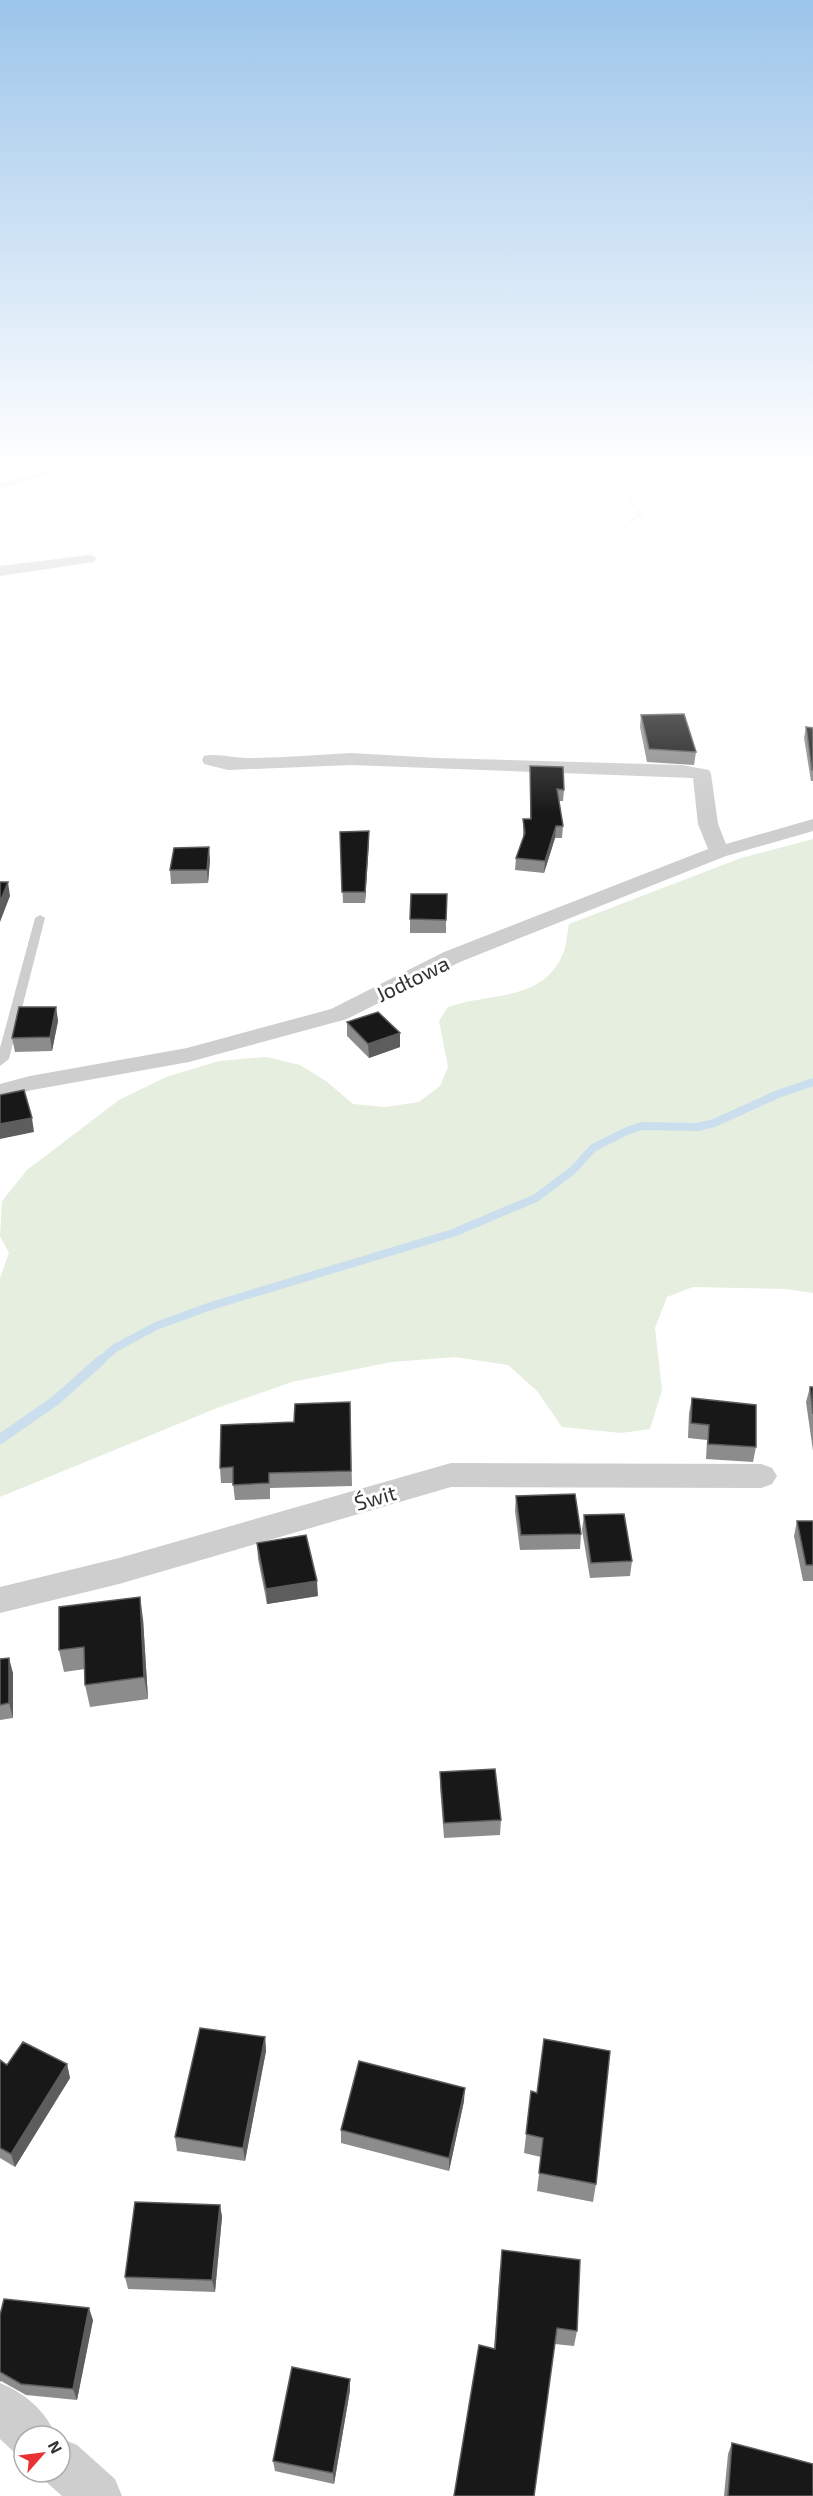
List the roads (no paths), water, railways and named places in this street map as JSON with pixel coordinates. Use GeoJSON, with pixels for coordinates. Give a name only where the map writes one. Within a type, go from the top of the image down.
{"type":"FeatureCollection","features":[{"type":"Feature","properties":{"kind":"street"},"geometry":{"type":"LineString","coordinates":[[211,760],[228,764],[252,764],[351,759],[437,764],[682,771],[702,774],[708,824],[719,852]]}},
{"type":"Feature","properties":{"kind":"street","name":"Jodłowa"},"geometry":{"type":"LineString","coordinates":[[0,1091],[30,1083],[189,1055],[339,1014],[452,957],[719,852],[813,825]]}},
{"type":"Feature","properties":{"kind":"street","name":"Świt"},"geometry":{"type":"LineString","coordinates":[[0,1600],[119,1571],[451,1475],[761,1476]]}},
{"type":"Feature","properties":{"kind":"street"},"geometry":{"type":"LineString","coordinates":[[0,2407],[19,2424]]}},
{"type":"Feature","properties":{"kind":"street"},"geometry":{"type":"LineString","coordinates":[[72,2473],[98,2496]]}},
{"type":"Feature","properties":{"kind":"lane"},"geometry":{"type":"LineString","coordinates":[[0,1062],[3,1059],[40,918]]}},
{"type":"Feature","properties":{"kind":"waterway"},"geometry":{"type":"LineString","coordinates":[[100,1361],[115,1348],[156,1326],[211,1306],[453,1233],[536,1198],[573,1170],[593,1148],[629,1130],[642,1126],[698,1127],[714,1123],[778,1094],[813,1082]]}},
{"type":"Feature","properties":{"kind":"waterway"},"geometry":{"type":"LineString","coordinates":[[0,1439],[55,1401],[101,1360]]}}]}
